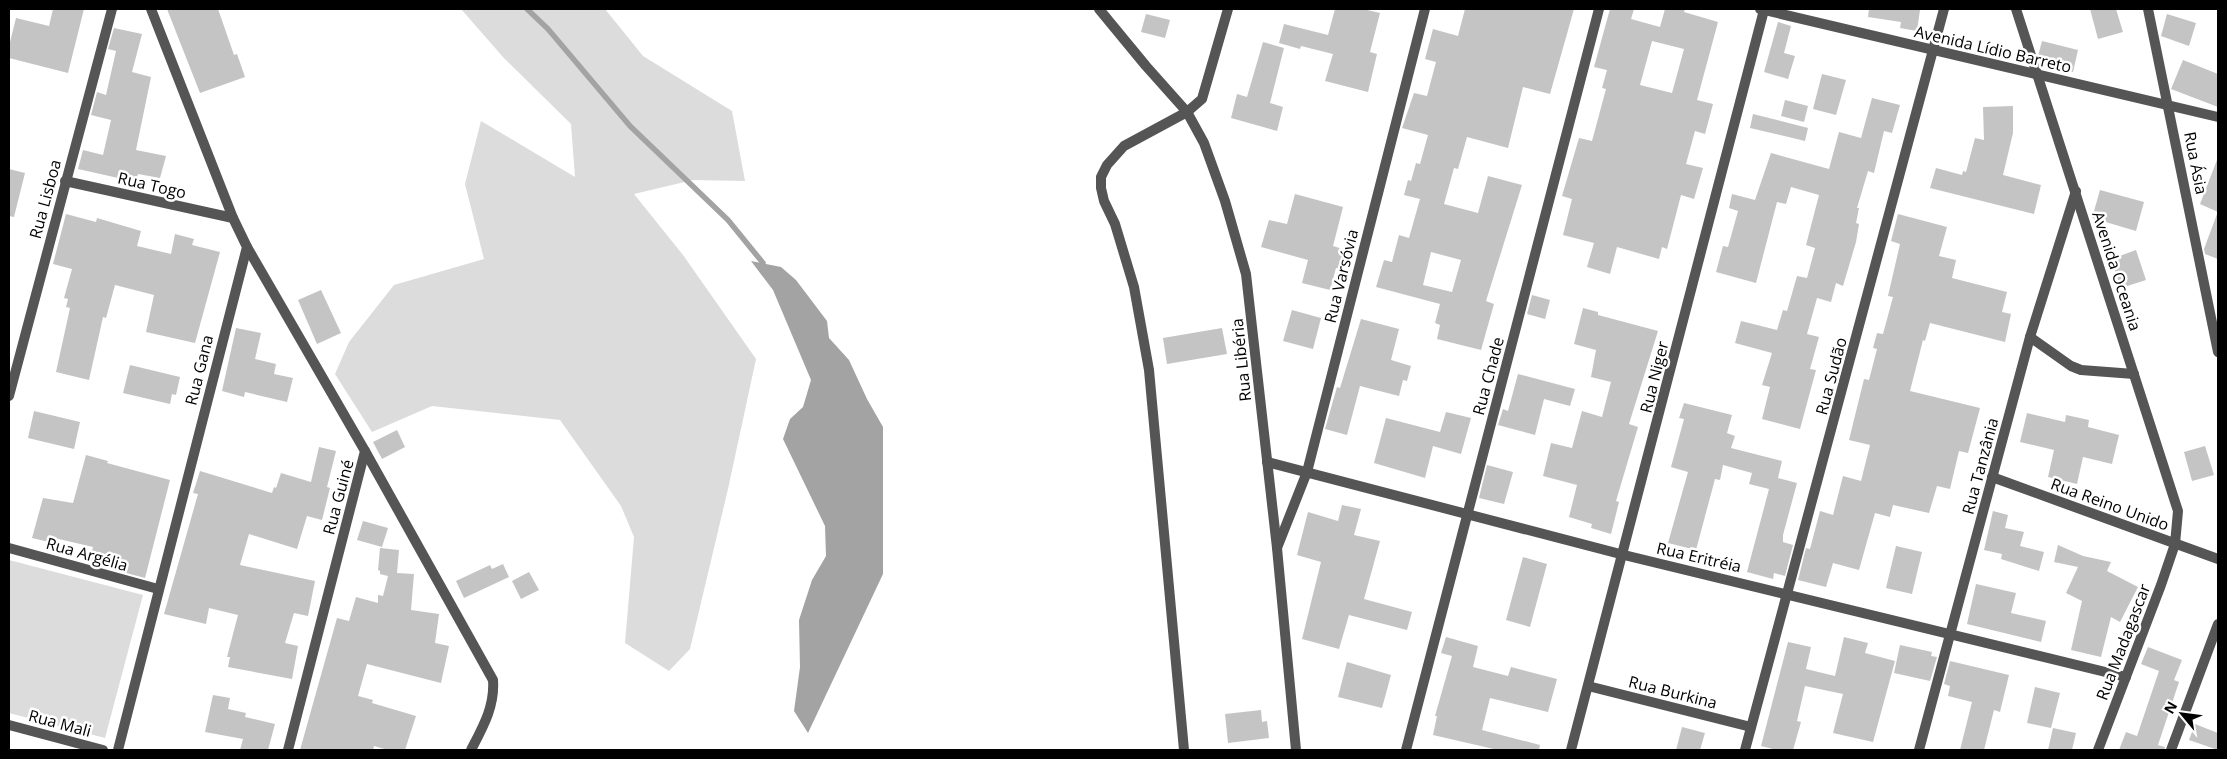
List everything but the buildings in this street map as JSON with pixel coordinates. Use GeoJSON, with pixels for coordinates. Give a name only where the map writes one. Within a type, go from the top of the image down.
{"type":"FeatureCollection","features":[{"type":"Feature","properties":{"kind":"street","name":"Rua Lisboa"},"geometry":{"type":"LineString","coordinates":[[9,396],[112,9]]}},
{"type":"Feature","properties":{"kind":"street"},"geometry":{"type":"LineString","coordinates":[[151,9],[233,218],[247,247]]}},
{"type":"Feature","properties":{"kind":"street","name":"Rua Libéria"},"geometry":{"type":"LineString","coordinates":[[1099,9],[1187,112],[1207,152],[1225,201],[1246,274],[1296,750]]}},
{"type":"Feature","properties":{"kind":"street"},"geometry":{"type":"LineString","coordinates":[[1184,750],[1149,370],[1134,287],[1101,188],[1101,177],[1107,165],[1124,146],[1187,112],[1202,99],[1228,9]]}},
{"type":"Feature","properties":{"kind":"street","name":"Rua Varsóvia"},"geometry":{"type":"LineString","coordinates":[[1276,548],[1307,472],[1425,9]]}},
{"type":"Feature","properties":{"kind":"street","name":"Rua Chade"},"geometry":{"type":"LineString","coordinates":[[1406,750],[1599,9]]}},
{"type":"Feature","properties":{"kind":"street","name":"Avenida Lídio Barreto"},"geometry":{"type":"LineString","coordinates":[[1762,9],[2218,117]]}},
{"type":"Feature","properties":{"kind":"street","name":"Rua Niger"},"geometry":{"type":"LineString","coordinates":[[1571,750],[1624,554],[1762,9]]}},
{"type":"Feature","properties":{"kind":"street","name":"Rua Sudão"},"geometry":{"type":"LineString","coordinates":[[1745,750],[1944,9]]}},
{"type":"Feature","properties":{"kind":"street","name":"Avenida Oceania"},"geometry":{"type":"LineString","coordinates":[[2016,9],[2040,76],[2178,511],[2175,544]]}},
{"type":"Feature","properties":{"kind":"street","name":"Rua Ásia"},"geometry":{"type":"LineString","coordinates":[[2148,9],[2169,104],[2218,352]]}},
{"type":"Feature","properties":{"kind":"street","name":"Rua Togo"},"geometry":{"type":"LineString","coordinates":[[65,181],[233,218]]}},
{"type":"Feature","properties":{"kind":"street","name":"Rua Tanzânia"},"geometry":{"type":"LineString","coordinates":[[1919,750],[2030,338],[2076,191]]}},
{"type":"Feature","properties":{"kind":"street","name":"Rua Guiné"},"geometry":{"type":"LineString","coordinates":[[247,247],[365,452],[288,750]]}},
{"type":"Feature","properties":{"kind":"street","name":"Rua Gana"},"geometry":{"type":"LineString","coordinates":[[118,750],[247,247]]}},
{"type":"Feature","properties":{"kind":"street"},"geometry":{"type":"LineString","coordinates":[[2030,338],[2071,366],[2081,370],[2134,374]]}},
{"type":"Feature","properties":{"kind":"street"},"geometry":{"type":"LineString","coordinates":[[365,452],[493,680],[494,694],[488,715],[471,750]]}},
{"type":"Feature","properties":{"kind":"street","name":"Rua Eritréia"},"geometry":{"type":"LineString","coordinates":[[1267,462],[1624,554],[2126,677]]}},
{"type":"Feature","properties":{"kind":"street","name":"Rua Reino Unido"},"geometry":{"type":"LineString","coordinates":[[1992,477],[2218,559]]}},
{"type":"Feature","properties":{"kind":"street","name":"Rua Madagascar"},"geometry":{"type":"LineString","coordinates":[[2098,750],[2162,585],[2175,544]]}},
{"type":"Feature","properties":{"kind":"street","name":"Rua Argélia"},"geometry":{"type":"LineString","coordinates":[[9,548],[158,589]]}},
{"type":"Feature","properties":{"kind":"street"},"geometry":{"type":"LineString","coordinates":[[2171,750],[2218,624]]}},
{"type":"Feature","properties":{"kind":"street","name":"Rua Burkina"},"geometry":{"type":"LineString","coordinates":[[1588,686],[1751,728]]}},
{"type":"Feature","properties":{"kind":"street","name":"Rua Mali"},"geometry":{"type":"LineString","coordinates":[[9,725],[103,750]]}},
{"type":"Feature","properties":{"kind":"shaded area"},"geometry":{"type":"Polygon","coordinates":[[[461,9],[605,9],[643,56],[732,111],[745,181],[693,180],[634,194],[683,255],[756,359],[728,489],[690,649],[669,671],[625,643],[634,537],[621,506],[560,420],[432,406],[372,432],[335,374],[349,342],[394,285],[484,259],[465,184],[481,121],[575,177],[571,124],[503,57],[461,9]]]}},
{"type":"Feature","properties":{"kind":"shaded area"},"geometry":{"type":"Polygon","coordinates":[[[751,261],[781,267],[796,280],[827,321],[829,338],[849,360],[867,399],[883,427],[883,574],[808,733],[794,711],[800,667],[799,620],[812,580],[826,556],[825,526],[783,439],[790,419],[803,407],[811,380],[773,290],[751,261]]]}},
{"type":"Feature","properties":{"kind":"shaded area"},"geometry":{"type":"Polygon","coordinates":[[[9,560],[143,595],[105,738],[9,713],[9,560]]]}},
{"type":"Feature","properties":{"kind":"waterway"},"geometry":{"type":"LineString","coordinates":[[527,9],[548,29],[630,126],[728,220],[763,263]]}}]}
